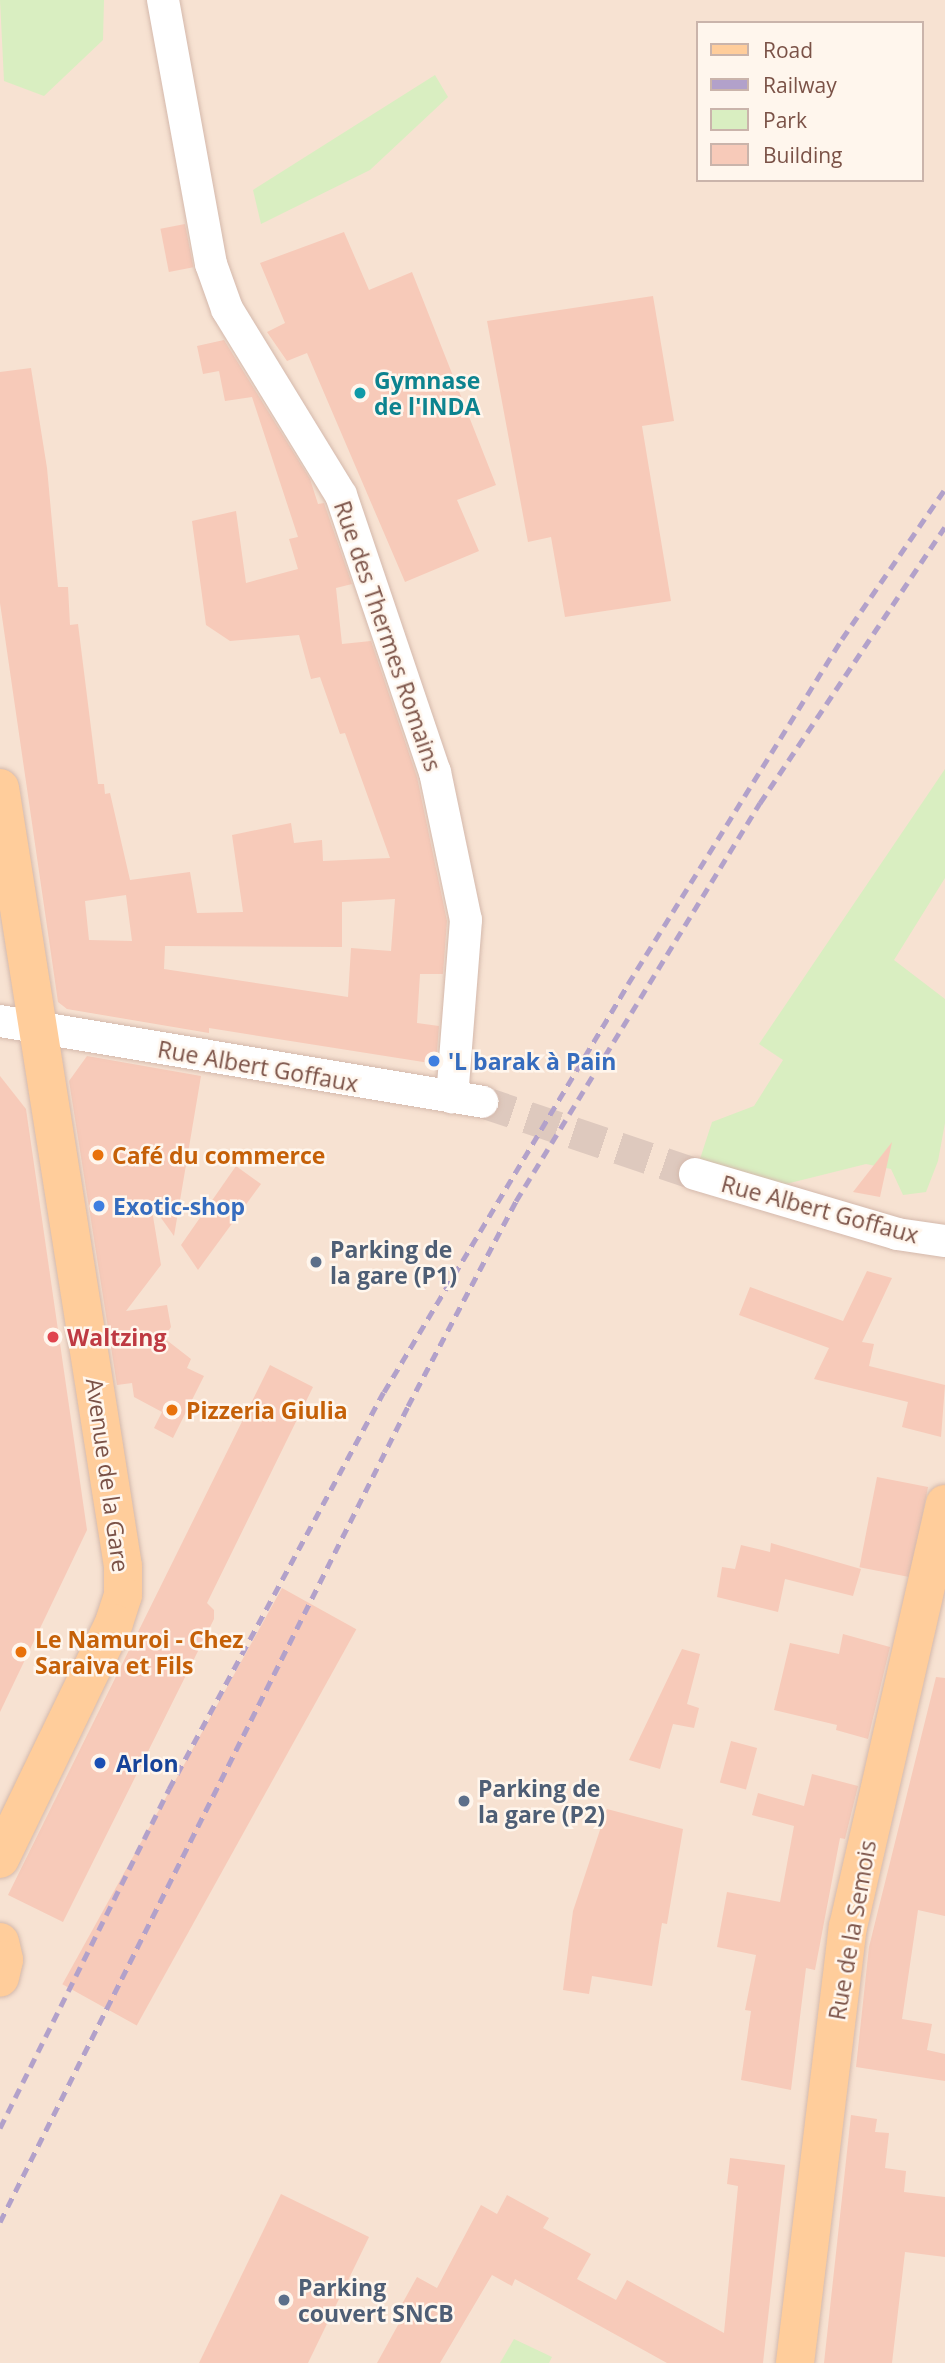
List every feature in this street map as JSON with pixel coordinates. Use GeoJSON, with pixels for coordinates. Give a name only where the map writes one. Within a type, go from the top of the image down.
{"type":"FeatureCollection","features":[{"type":"Feature","properties":{"kind":"main road","name":"Avenue de la Gare"},"geometry":{"type":"LineString","coordinates":[[0,788],[17,1024],[116,1513],[123,1595],[0,1859]]}},
{"type":"Feature","properties":{"kind":"main road","name":"Rue de la Semois"},"geometry":{"type":"LineString","coordinates":[[794,2363],[848,1927],[945,1504]]}},
{"type":"Feature","properties":{"kind":"main road"},"geometry":{"type":"LineString","coordinates":[[0,1941],[4,1960],[0,1978]]}},
{"type":"Feature","properties":{"kind":"street","name":"Rue des Thermes Romains"},"geometry":{"type":"LineString","coordinates":[[163,0],[219,286],[240,334],[341,495],[435,772],[466,920],[467,1100]]}},
{"type":"Feature","properties":{"kind":"street","name":"Rue Albert Goffaux"},"geometry":{"type":"LineString","coordinates":[[17,1024],[467,1100]]}},
{"type":"Feature","properties":{"kind":"street","name":"Rue Albert Goffaux"},"geometry":{"type":"LineString","coordinates":[[695,1174],[897,1234],[945,1241]]}},
{"type":"Feature","properties":{"kind":"shaded area"},"geometry":{"type":"Polygon","coordinates":[[[0,0],[945,0],[945,2363],[0,2363],[0,0]]]}},
{"type":"Feature","properties":{"kind":"green space"},"geometry":{"type":"Polygon","coordinates":[[[0,0],[104,0],[103,40],[44,96],[4,81],[0,0]]]}},
{"type":"Feature","properties":{"kind":"green space"},"geometry":{"type":"Polygon","coordinates":[[[435,75],[448,97],[370,170],[261,224],[253,190],[435,75]]]}},
{"type":"Feature","properties":{"kind":"green space"},"geometry":{"type":"Polygon","coordinates":[[[945,769],[945,878],[894,960],[945,999],[945,1123],[938,1161],[926,1192],[903,1195],[891,1169],[866,1164],[778,1186],[700,1159],[712,1122],[754,1106],[783,1060],[759,1044],[945,769]]]}},
{"type":"Feature","properties":{"kind":"green space"},"geometry":{"type":"Polygon","coordinates":[[[514,2339],[552,2357],[549,2363],[500,2363],[514,2339]]]}},
{"type":"Feature","properties":{"kind":"building"},"geometry":{"type":"Polygon","coordinates":[[[185,224],[193,267],[169,272],[160,229],[185,224]]]}},
{"type":"Feature","properties":{"kind":"building","name":"Gymnase de l'INDA"},"geometry":{"type":"Polygon","coordinates":[[[344,232],[369,290],[412,272],[496,485],[457,500],[479,551],[405,582],[307,353],[287,361],[267,332],[285,323],[260,263],[344,232]]]}},
{"type":"Feature","properties":{"kind":"building"},"geometry":{"type":"Polygon","coordinates":[[[653,296],[674,421],[642,426],[671,601],[565,617],[551,537],[528,542],[487,321],[653,296]]]}},
{"type":"Feature","properties":{"kind":"building"},"geometry":{"type":"Polygon","coordinates":[[[224,340],[310,479],[318,504],[324,503],[352,584],[336,588],[342,644],[371,641],[417,777],[447,921],[443,974],[420,974],[417,1023],[439,1026],[436,1064],[209,1028],[209,1033],[67,1009],[58,1002],[0,603],[0,372],[31,368],[47,468],[58,587],[68,587],[70,625],[78,624],[98,784],[104,784],[105,794],[110,793],[130,880],[190,872],[197,913],[243,912],[232,835],[291,823],[294,843],[322,840],[323,861],[390,858],[345,733],[340,734],[320,677],[311,679],[299,635],[230,641],[206,625],[192,521],[236,511],[246,583],[298,569],[289,539],[298,537],[252,397],[225,401],[219,371],[203,374],[197,346],[224,340]],[[126,895],[85,901],[89,940],[132,941],[126,895]],[[395,899],[342,902],[342,947],[165,946],[164,969],[348,997],[351,948],[391,951],[395,899]]]}},
{"type":"Feature","properties":{"kind":"building"},"geometry":{"type":"Polygon","coordinates":[[[87,1056],[201,1076],[174,1236],[151,1204],[161,1265],[126,1311],[167,1305],[171,1327],[164,1338],[191,1359],[187,1368],[204,1376],[173,1438],[154,1428],[162,1412],[134,1397],[132,1383],[117,1385],[69,1081],[87,1056]]]}},
{"type":"Feature","properties":{"kind":"building"},"geometry":{"type":"Polygon","coordinates":[[[0,1076],[26,1109],[87,1530],[0,1712],[0,1076]]]}},
{"type":"Feature","properties":{"kind":"building"},"geometry":{"type":"Polygon","coordinates":[[[892,1142],[880,1197],[853,1192],[892,1142]]]}},
{"type":"Feature","properties":{"kind":"building"},"geometry":{"type":"Polygon","coordinates":[[[236,1166],[261,1184],[198,1270],[181,1245],[236,1166]]]}},
{"type":"Feature","properties":{"kind":"building"},"geometry":{"type":"Polygon","coordinates":[[[867,1271],[892,1278],[862,1342],[874,1344],[869,1366],[945,1385],[941,1437],[902,1427],[908,1402],[814,1379],[829,1348],[739,1315],[750,1287],[843,1321],[867,1271]]]}},
{"type":"Feature","properties":{"kind":"building"},"geometry":{"type":"Polygon","coordinates":[[[270,1365],[313,1387],[207,1603],[214,1610],[214,1619],[63,1922],[8,1895],[270,1365]]]}},
{"type":"Feature","properties":{"kind":"building"},"geometry":{"type":"Polygon","coordinates":[[[877,1477],[928,1487],[910,1577],[859,1567],[877,1477]]]}},
{"type":"Feature","properties":{"kind":"building"},"geometry":{"type":"Polygon","coordinates":[[[771,1543],[861,1569],[853,1596],[785,1579],[778,1612],[717,1597],[722,1567],[735,1569],[741,1545],[770,1552],[771,1543]]]}},
{"type":"Feature","properties":{"kind":"building"},"geometry":{"type":"Polygon","coordinates":[[[282,1588],[356,1629],[137,2025],[62,1984],[282,1588]]]}},
{"type":"Feature","properties":{"kind":"building"},"geometry":{"type":"Polygon","coordinates":[[[843,1634],[890,1647],[868,1739],[836,1730],[837,1725],[774,1710],[790,1643],[839,1654],[843,1634]]]}},
{"type":"Feature","properties":{"kind":"building"},"geometry":{"type":"Polygon","coordinates":[[[682,1649],[700,1654],[687,1704],[699,1708],[694,1728],[673,1724],[660,1769],[629,1760],[682,1649]]]}},
{"type":"Feature","properties":{"kind":"building"},"geometry":{"type":"Polygon","coordinates":[[[936,1677],[945,1678],[945,1916],[918,1910],[902,2019],[932,2024],[927,2050],[945,2054],[945,2081],[856,2067],[869,1947],[936,1677]]]}},
{"type":"Feature","properties":{"kind":"building"},"geometry":{"type":"Polygon","coordinates":[[[731,1741],[757,1748],[746,1790],[720,1783],[731,1741]]]}},
{"type":"Feature","properties":{"kind":"building"},"geometry":{"type":"Polygon","coordinates":[[[812,1774],[858,1786],[845,1839],[840,1838],[815,1970],[806,1968],[791,2090],[741,2080],[751,2011],[745,2010],[756,1955],[717,1947],[727,1892],[780,1902],[794,1826],[752,1815],[758,1793],[804,1806],[812,1774]]]}},
{"type":"Feature","properties":{"kind":"building"},"geometry":{"type":"Polygon","coordinates":[[[607,1809],[683,1829],[667,1924],[662,1923],[652,1986],[592,1976],[589,1994],[563,1990],[573,1911],[607,1809]]]}},
{"type":"Feature","properties":{"kind":"building"},"geometry":{"type":"Polygon","coordinates":[[[851,2115],[877,2119],[875,2132],[889,2133],[885,2168],[906,2171],[904,2192],[945,2197],[945,2257],[905,2252],[892,2363],[824,2363],[851,2115]]]}},
{"type":"Feature","properties":{"kind":"building"},"geometry":{"type":"Polygon","coordinates":[[[730,2158],[785,2165],[763,2363],[667,2363],[515,2279],[512,2286],[492,2275],[440,2363],[377,2363],[403,2316],[397,2313],[417,2277],[437,2288],[481,2205],[497,2214],[507,2195],[549,2218],[543,2228],[591,2254],[577,2279],[616,2300],[627,2280],[724,2333],[738,2186],[727,2184],[730,2158]]]}},
{"type":"Feature","properties":{"kind":"building","name":"Parking couvert SNCB"},"geometry":{"type":"Polygon","coordinates":[[[281,2194],[369,2237],[308,2363],[199,2363],[281,2194]]]}},
{"type":"Feature","properties":{"kind":"tunnel"},"geometry":{"type":"LineString","coordinates":[[482,1102],[695,1174]]}},
{"type":"Feature","properties":{"kind":"railway"},"geometry":{"type":"LineString","coordinates":[[0,2128],[169,1789],[384,1392],[628,984],[842,639],[945,489]]}},
{"type":"Feature","properties":{"kind":"railway"},"geometry":{"type":"LineString","coordinates":[[0,2222],[408,1406],[516,1201],[760,803],[945,527]]}},
{"type":"Feature","properties":{"kind":"place","name":"Gymnase de l'INDA"},"geometry":{"type":"Point","coordinates":[360,393]}},
{"type":"Feature","properties":{"kind":"place","name":"'L barak à Pain"},"geometry":{"type":"Point","coordinates":[434,1061]}},
{"type":"Feature","properties":{"kind":"place","name":"Café du commerce"},"geometry":{"type":"Point","coordinates":[98,1155]}},
{"type":"Feature","properties":{"kind":"place","name":"Exotic-shop"},"geometry":{"type":"Point","coordinates":[99,1206]}},
{"type":"Feature","properties":{"kind":"place","name":"Parking de la gare (P1)"},"geometry":{"type":"Point","coordinates":[316,1262]}},
{"type":"Feature","properties":{"kind":"place","name":"Waltzing"},"geometry":{"type":"Point","coordinates":[53,1337]}},
{"type":"Feature","properties":{"kind":"place","name":"Pizzeria Giulia"},"geometry":{"type":"Point","coordinates":[172,1410]}},
{"type":"Feature","properties":{"kind":"place","name":"Le Namuroi - Chez Saraiva et Fils"},"geometry":{"type":"Point","coordinates":[21,1652]}},
{"type":"Feature","properties":{"kind":"place","name":"Arlon"},"geometry":{"type":"Point","coordinates":[100,1763]}},
{"type":"Feature","properties":{"kind":"place","name":"Parking de la gare (P2)"},"geometry":{"type":"Point","coordinates":[464,1801]}},
{"type":"Feature","properties":{"kind":"place","name":"Parking couvert SNCB"},"geometry":{"type":"Point","coordinates":[284,2300]}}]}
